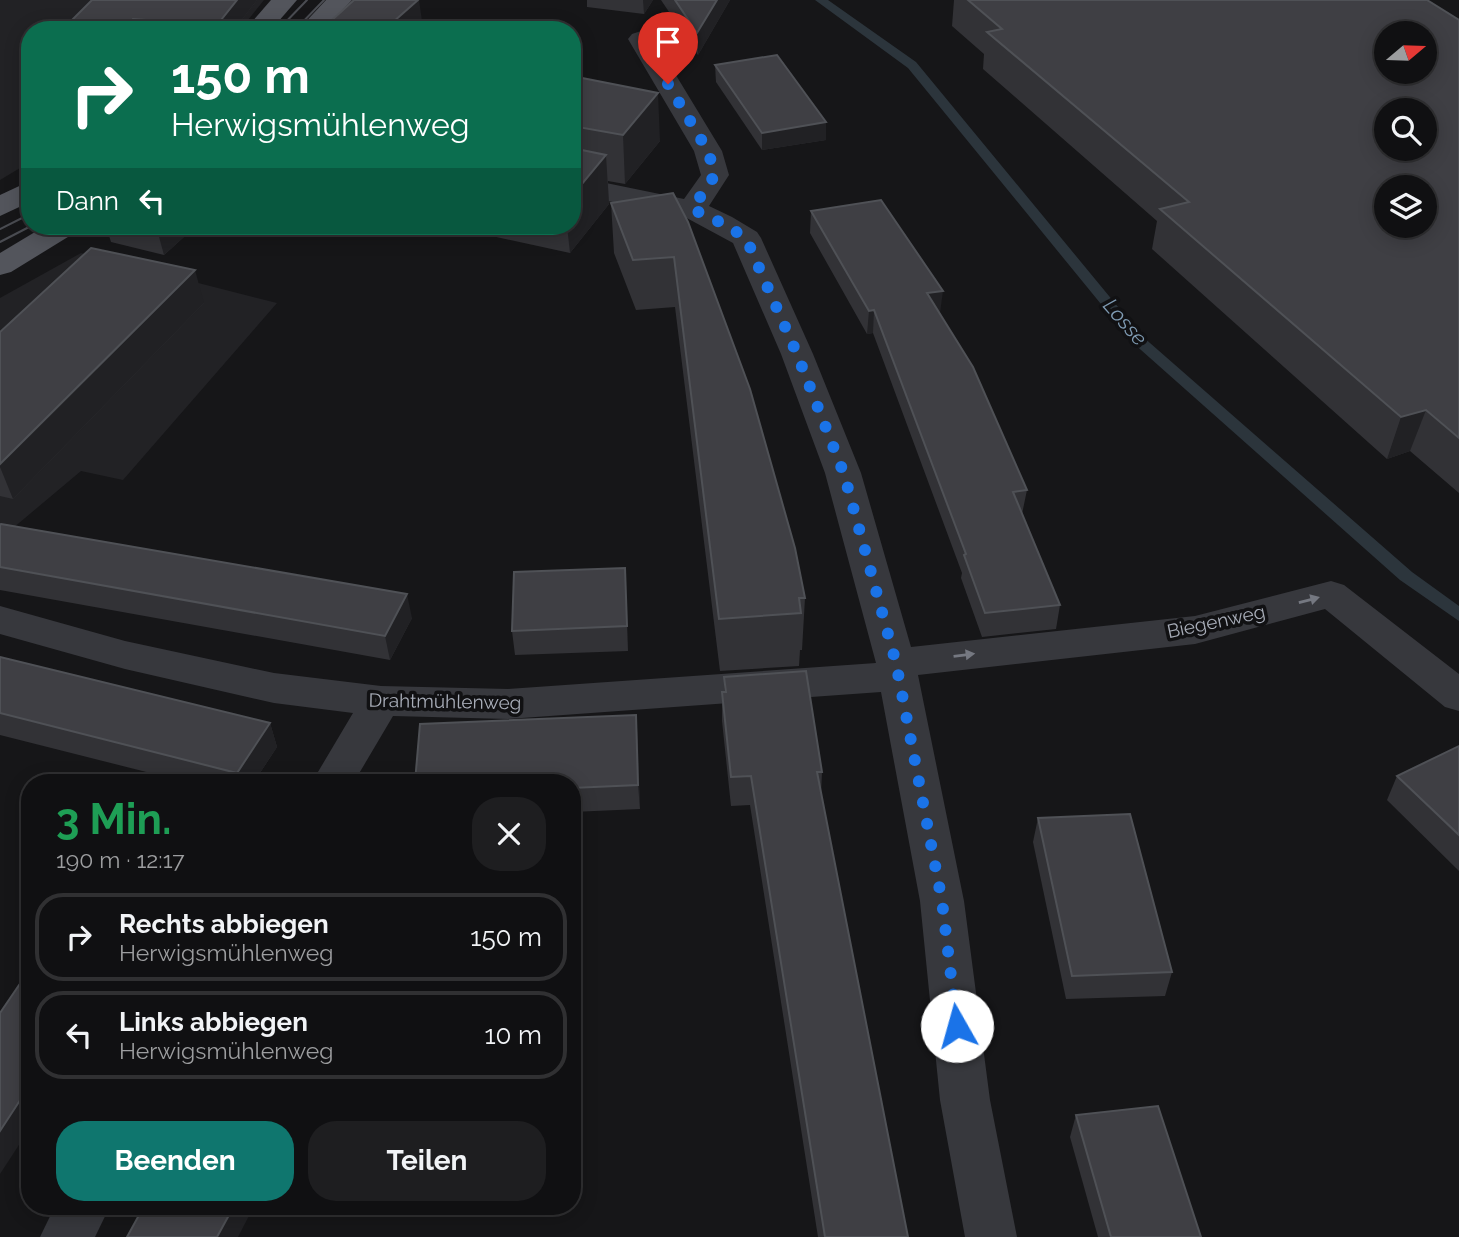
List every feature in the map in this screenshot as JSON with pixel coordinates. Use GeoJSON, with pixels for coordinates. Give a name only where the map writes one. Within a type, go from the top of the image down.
{"type":"FeatureCollection","features":[{"type":"Feature","properties":{"kind":"main road"},"geometry":{"type":"LineString","coordinates":[[265,21],[285,0]]}},
{"type":"Feature","properties":{"kind":"main road"},"geometry":{"type":"LineString","coordinates":[[319,21],[340,0]]}},
{"type":"Feature","properties":{"kind":"main road"},"geometry":{"type":"LineString","coordinates":[[0,207],[21,195]]}},
{"type":"Feature","properties":{"kind":"main road"},"geometry":{"type":"LineString","coordinates":[[0,266],[51,235]]}},
{"type":"Feature","properties":{"kind":"street"},"geometry":{"type":"LineString","coordinates":[[641,39],[708,151],[715,175],[692,209]]}},
{"type":"Feature","properties":{"kind":"street"},"geometry":{"type":"LineString","coordinates":[[581,187],[692,209],[746,238],[767,282],[844,474],[898,670],[942,901],[965,1100],[992,1237]]}},
{"type":"Feature","properties":{"kind":"street","name":"Biegenweg"},"geometry":{"type":"LineString","coordinates":[[898,670],[1195,629],[1331,594],[1459,696]]}},
{"type":"Feature","properties":{"kind":"street","name":"Drahtmühlenweg"},"geometry":{"type":"LineString","coordinates":[[0,621],[125,655],[274,688],[381,701],[508,704],[898,670]]}},
{"type":"Feature","properties":{"kind":"street"},"geometry":{"type":"LineString","coordinates":[[338,774],[381,701]]}},
{"type":"Feature","properties":{"kind":"street"},"geometry":{"type":"LineString","coordinates":[[66,1237],[79,1215]]}},
{"type":"Feature","properties":{"kind":"shaded area"},"geometry":{"type":"Polygon","coordinates":[[[0,0],[264,0],[247,21],[21,21],[21,167],[0,180],[0,0]]]}},
{"type":"Feature","properties":{"kind":"shaded area"},"geometry":{"type":"Polygon","coordinates":[[[81,253],[277,303],[123,480],[81,471],[0,539],[0,298],[81,253]]]}},
{"type":"Feature","properties":{"kind":"building"},"geometry":{"type":"Polygon","coordinates":[[[92,0],[237,0],[220,21],[71,21],[92,0]]]}},
{"type":"Feature","properties":{"kind":"building"},"geometry":{"type":"Polygon","coordinates":[[[354,0],[418,0],[394,21],[331,21],[354,0]]]}},
{"type":"Feature","properties":{"kind":"building"},"geometry":{"type":"Polygon","coordinates":[[[675,0],[717,0],[697,33],[675,0]]]}},
{"type":"Feature","properties":{"kind":"building"},"geometry":{"type":"Polygon","coordinates":[[[968,0],[1427,0],[1459,20],[1459,438],[1426,410],[1401,417],[1160,209],[1189,202],[987,32],[1002,29],[968,0]]]}},
{"type":"Feature","properties":{"kind":"building"},"geometry":{"type":"Polygon","coordinates":[[[777,55],[826,122],[762,133],[715,65],[777,55]]]}},
{"type":"Feature","properties":{"kind":"building"},"geometry":{"type":"Polygon","coordinates":[[[581,78],[658,93],[623,135],[581,128],[581,78]]]}},
{"type":"Feature","properties":{"kind":"building"},"geometry":{"type":"Polygon","coordinates":[[[581,150],[606,155],[581,185],[581,150]]]}},
{"type":"Feature","properties":{"kind":"building"},"geometry":{"type":"Polygon","coordinates":[[[673,193],[688,222],[750,389],[795,548],[805,598],[799,598],[801,613],[719,619],[674,257],[633,260],[611,203],[673,193]]]}},
{"type":"Feature","properties":{"kind":"building"},"geometry":{"type":"Polygon","coordinates":[[[881,200],[943,291],[927,293],[973,367],[1027,490],[1013,492],[1060,605],[985,613],[964,555],[966,554],[874,310],[869,311],[811,211],[881,200]]]}},
{"type":"Feature","properties":{"kind":"building"},"geometry":{"type":"Polygon","coordinates":[[[91,248],[195,270],[0,464],[0,332],[91,248]]]}},
{"type":"Feature","properties":{"kind":"building"},"geometry":{"type":"Polygon","coordinates":[[[1,524],[407,594],[385,636],[0,567],[1,524]]]}},
{"type":"Feature","properties":{"kind":"building"},"geometry":{"type":"Polygon","coordinates":[[[625,568],[627,626],[512,631],[514,572],[625,568]]]}},
{"type":"Feature","properties":{"kind":"building"},"geometry":{"type":"Polygon","coordinates":[[[0,657],[270,723],[237,773],[0,713],[0,657]]]}},
{"type":"Feature","properties":{"kind":"building"},"geometry":{"type":"Polygon","coordinates":[[[806,671],[822,772],[817,772],[908,1237],[825,1237],[751,776],[731,777],[722,692],[726,692],[724,677],[806,671]]]}},
{"type":"Feature","properties":{"kind":"building"},"geometry":{"type":"Polygon","coordinates":[[[636,715],[638,785],[581,788],[581,774],[416,774],[420,724],[636,715]]]}},
{"type":"Feature","properties":{"kind":"building"},"geometry":{"type":"Polygon","coordinates":[[[1459,746],[1459,835],[1397,776],[1459,746]]]}},
{"type":"Feature","properties":{"kind":"building"},"geometry":{"type":"Polygon","coordinates":[[[1130,814],[1172,972],[1072,976],[1038,818],[1130,814]]]}},
{"type":"Feature","properties":{"kind":"building"},"geometry":{"type":"Polygon","coordinates":[[[21,982],[21,1099],[0,1131],[0,1013],[21,982]]]}},
{"type":"Feature","properties":{"kind":"building"},"geometry":{"type":"Polygon","coordinates":[[[1158,1106],[1201,1237],[1111,1237],[1076,1115],[1158,1106]]]}},
{"type":"Feature","properties":{"kind":"building"},"geometry":{"type":"Polygon","coordinates":[[[139,1215],[229,1215],[217,1237],[127,1237],[139,1215]]]}},
{"type":"Feature","properties":{"kind":"waterway","name":"Losse"},"geometry":{"type":"LineString","coordinates":[[821,0],[912,65],[1137,339],[1406,576],[1459,615]]}},
{"type":"Feature","properties":{"kind":"tram line"},"geometry":{"type":"LineString","coordinates":[[287,21],[307,0]]}},
{"type":"Feature","properties":{"kind":"tram line"},"geometry":{"type":"LineString","coordinates":[[304,21],[324,0]]}},
{"type":"Feature","properties":{"kind":"tram line"},"geometry":{"type":"LineString","coordinates":[[0,229],[21,218]]}},
{"type":"Feature","properties":{"kind":"tram line"},"geometry":{"type":"LineString","coordinates":[[0,242],[21,231]]}},
{"type":"Feature","properties":{"kind":"route"},"geometry":{"type":"LineString","coordinates":[[668,84],[708,151],[715,175],[710,187],[692,209],[746,238],[797,354],[844,474],[896,663],[942,901],[957,1026]]}}]}
